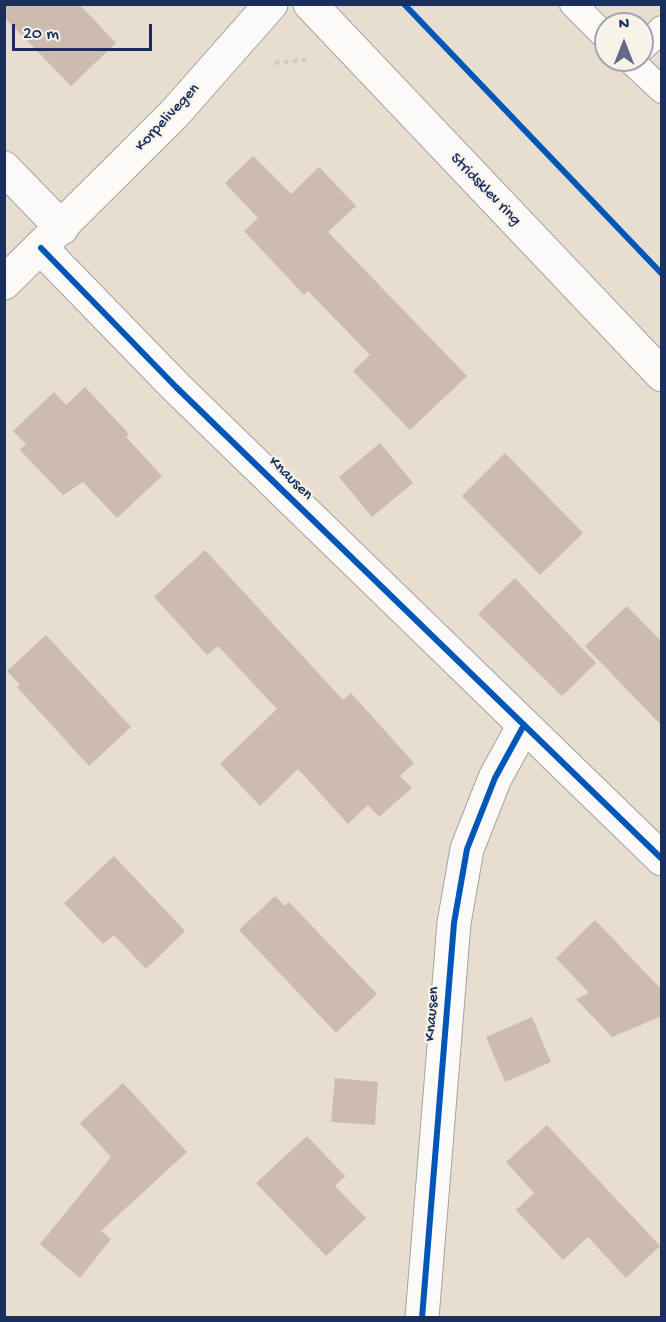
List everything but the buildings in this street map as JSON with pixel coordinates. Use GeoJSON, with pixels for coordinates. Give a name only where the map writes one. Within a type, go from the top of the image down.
{"type":"FeatureCollection","features":[{"type":"Feature","properties":{"kind":"street","name":"Korpelivegen"},"geometry":{"type":"LineString","coordinates":[[4,283],[174,114],[271,4]]}},
{"type":"Feature","properties":{"kind":"street","name":"Stridsklev ring"},"geometry":{"type":"LineString","coordinates":[[310,4],[658,363]]}},
{"type":"Feature","properties":{"kind":"street"},"geometry":{"type":"LineString","coordinates":[[4,168],[51,238]]}},
{"type":"Feature","properties":{"kind":"street","name":"Knausen"},"geometry":{"type":"LineString","coordinates":[[51,238],[176,387],[662,859]]}},
{"type":"Feature","properties":{"kind":"street","name":"Knausen"},"geometry":{"type":"LineString","coordinates":[[422,1317],[454,923],[466,849],[495,778],[524,725]]}},
{"type":"Feature","properties":{"kind":"lane"},"geometry":{"type":"LineString","coordinates":[[573,4],[594,25]]}},
{"type":"Feature","properties":{"kind":"lane"},"geometry":{"type":"LineString","coordinates":[[643,72],[662,90]]}},
{"type":"Feature","properties":{"kind":"cycle path"},"geometry":{"type":"LineString","coordinates":[[404,4],[662,274]]}},
{"type":"Feature","properties":{"kind":"cycle path"},"geometry":{"type":"LineString","coordinates":[[41,248],[176,387],[662,859]]}},
{"type":"Feature","properties":{"kind":"cycle path"},"geometry":{"type":"LineString","coordinates":[[422,1318],[454,923],[467,849],[495,778],[524,725]]}}]}
